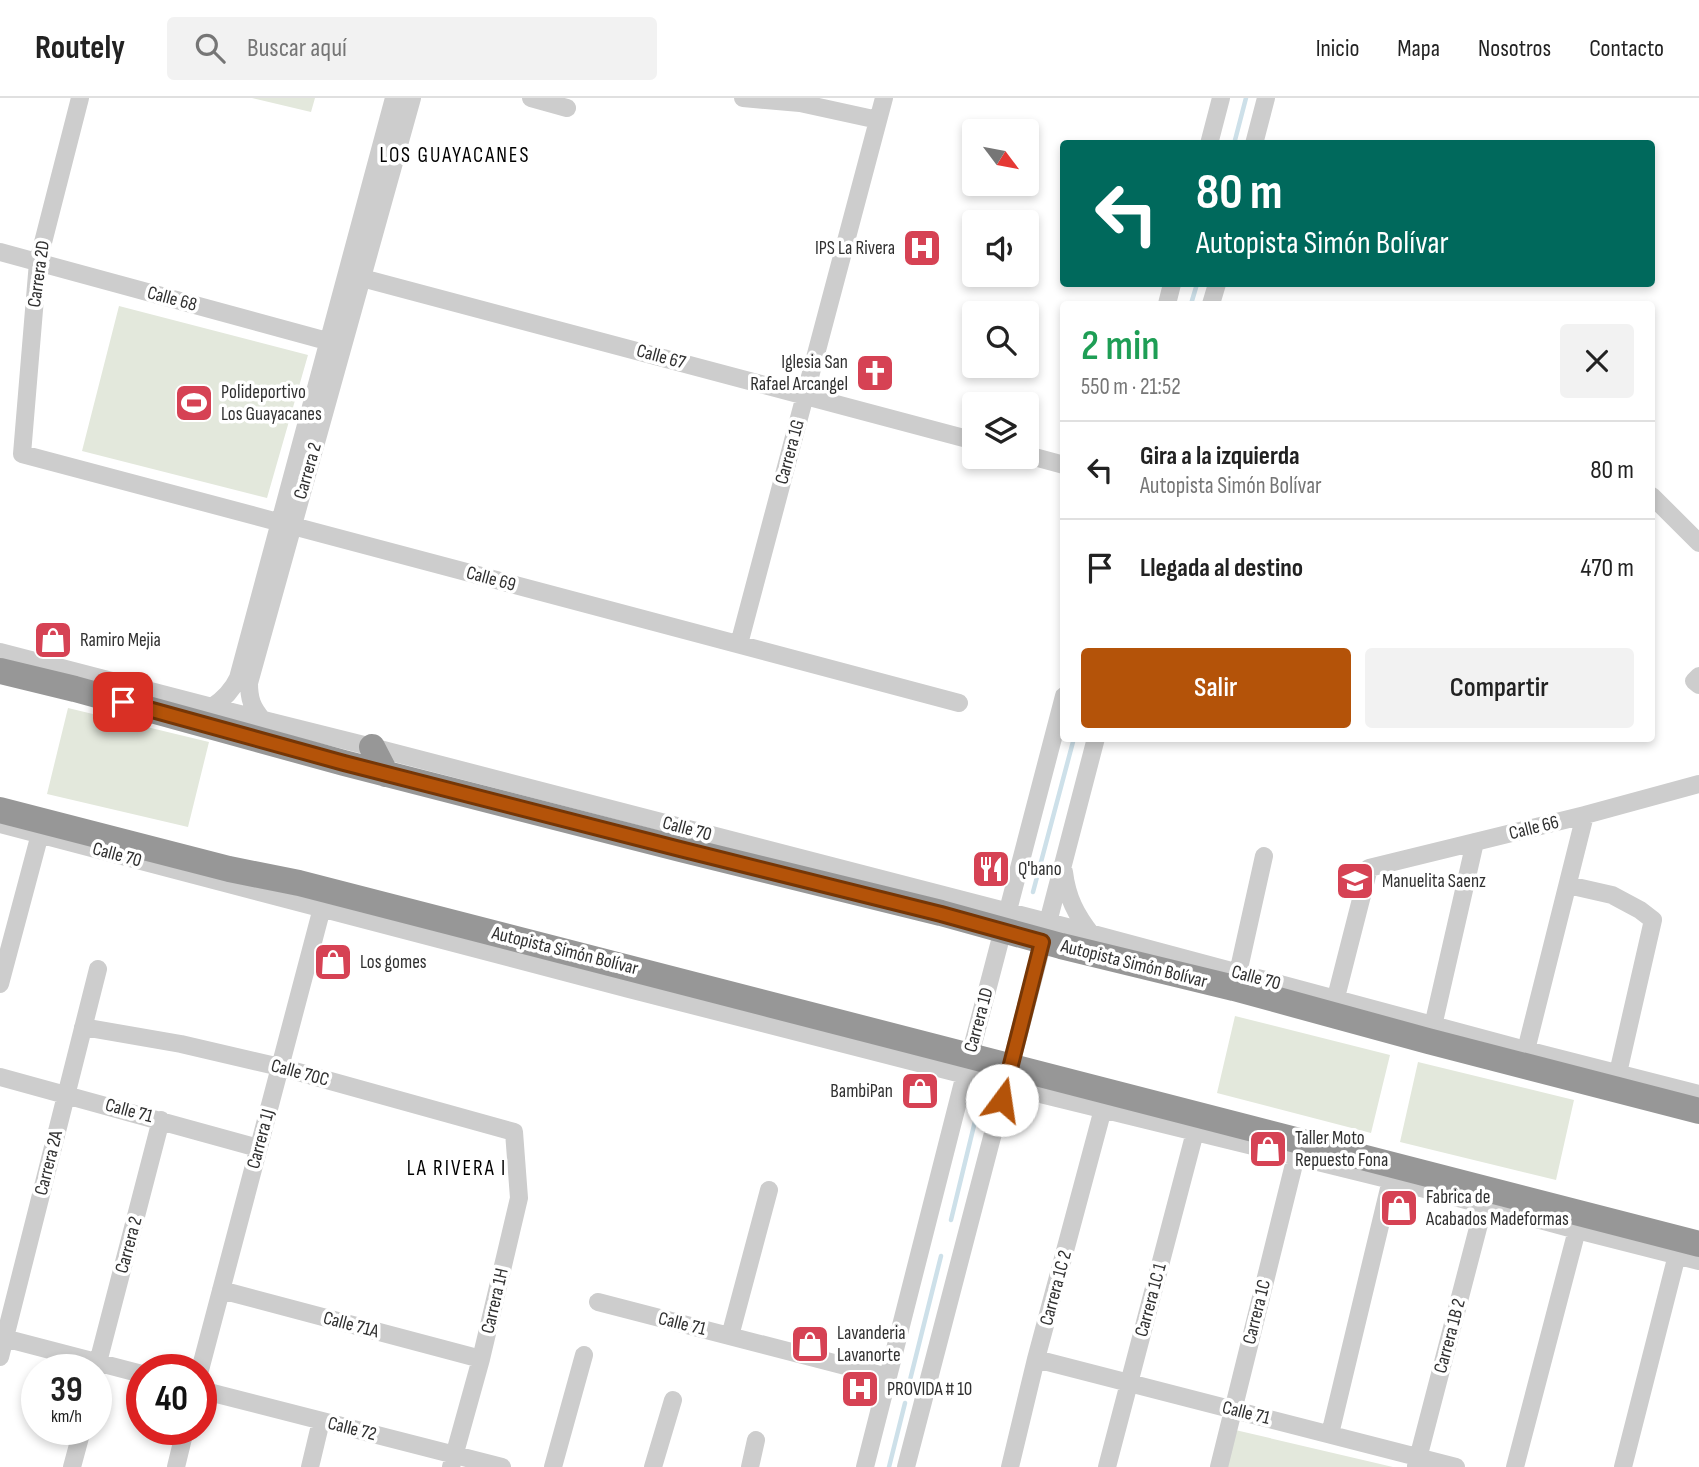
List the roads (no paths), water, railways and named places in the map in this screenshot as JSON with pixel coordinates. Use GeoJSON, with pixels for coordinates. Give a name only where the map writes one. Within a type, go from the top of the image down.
{"type":"FeatureCollection","features":[{"type":"Feature","properties":{"kind":"highway","name":"Autopista Simón Bolívar"},"geometry":{"type":"LineString","coordinates":[[0,671],[680,849],[943,905],[1234,988],[1333,1007],[1699,1111]]}},
{"type":"Feature","properties":{"kind":"highway"},"geometry":{"type":"LineString","coordinates":[[75,689],[114,681],[147,709]]}},
{"type":"Feature","properties":{"kind":"highway"},"geometry":{"type":"LineString","coordinates":[[344,763],[368,746],[386,774]]}},
{"type":"Feature","properties":{"kind":"highway","name":"Autopista Simón Bolívar"},"geometry":{"type":"LineString","coordinates":[[0,810],[229,869],[299,883],[850,1035],[1688,1249]]}},
{"type":"Feature","properties":{"kind":"highway"},"geometry":{"type":"LineString","coordinates":[[223,883],[299,883]]}},
{"type":"Feature","properties":{"kind":"street","name":"Carrera 2D"},"geometry":{"type":"LineString","coordinates":[[22,454],[38,262],[79,98]]}},
{"type":"Feature","properties":{"kind":"street","name":"Carrera 2"},"geometry":{"type":"LineString","coordinates":[[355,276],[394,98]]}},
{"type":"Feature","properties":{"kind":"street","name":"Carrera 2"},"geometry":{"type":"LineString","coordinates":[[262,719],[253,708],[249,683],[287,524],[355,276],[412,98]]}},
{"type":"Feature","properties":{"kind":"street"},"geometry":{"type":"LineString","coordinates":[[531,98],[567,108]]}},
{"type":"Feature","properties":{"kind":"street"},"geometry":{"type":"LineString","coordinates":[[743,98],[800,103],[878,120]]}},
{"type":"Feature","properties":{"kind":"street","name":"Carrera 1G"},"geometry":{"type":"LineString","coordinates":[[739,644],[884,98]]}},
{"type":"Feature","properties":{"kind":"street"},"geometry":{"type":"LineString","coordinates":[[1210,140],[1221,98]]}},
{"type":"Feature","properties":{"kind":"street"},"geometry":{"type":"LineString","coordinates":[[1255,140],[1266,98]]}},
{"type":"Feature","properties":{"kind":"street","name":"Calle 68"},"geometry":{"type":"LineString","coordinates":[[0,252],[336,343]]}},
{"type":"Feature","properties":{"kind":"street","name":"Calle 67"},"geometry":{"type":"LineString","coordinates":[[355,276],[962,437]]}},
{"type":"Feature","properties":{"kind":"street","name":"Calle 69"},"geometry":{"type":"LineString","coordinates":[[22,454],[959,703]]}},
{"type":"Feature","properties":{"kind":"street"},"geometry":{"type":"LineString","coordinates":[[1039,458],[1060,464]]}},
{"type":"Feature","properties":{"kind":"street"},"geometry":{"type":"LineString","coordinates":[[1655,499],[1699,543]]}},
{"type":"Feature","properties":{"kind":"street","name":"Carrera 2"},"geometry":{"type":"LineString","coordinates":[[212,708],[232,690],[238,678],[287,524]]}},
{"type":"Feature","properties":{"kind":"street","name":"Calle 70"},"geometry":{"type":"LineString","coordinates":[[0,652],[368,746],[943,905]]}},
{"type":"Feature","properties":{"kind":"street"},"geometry":{"type":"LineString","coordinates":[[1699,676],[1694,681],[1699,685]]}},
{"type":"Feature","properties":{"kind":"street","name":"Carrera 1D"},"geometry":{"type":"LineString","coordinates":[[865,1467],[1060,711]]}},
{"type":"Feature","properties":{"kind":"street"},"geometry":{"type":"LineString","coordinates":[[906,1467],[1095,742]]}},
{"type":"Feature","properties":{"kind":"street","name":"Calle 66"},"geometry":{"type":"LineString","coordinates":[[1333,1007],[1369,868],[1699,784]]}},
{"type":"Feature","properties":{"kind":"street"},"geometry":{"type":"LineString","coordinates":[[1527,1051],[1585,815]]}},
{"type":"Feature","properties":{"kind":"street","name":"Calle 70"},"geometry":{"type":"LineString","coordinates":[[0,824],[322,908],[850,1035]]}},
{"type":"Feature","properties":{"kind":"street"},"geometry":{"type":"LineString","coordinates":[[0,984],[40,834]]}},
{"type":"Feature","properties":{"kind":"street"},"geometry":{"type":"LineString","coordinates":[[1433,1026],[1475,842]]}},
{"type":"Feature","properties":{"kind":"street"},"geometry":{"type":"LineString","coordinates":[[1065,855],[1064,871],[1071,904],[1092,934]]}},
{"type":"Feature","properties":{"kind":"street"},"geometry":{"type":"LineString","coordinates":[[1237,973],[1264,856]]}},
{"type":"Feature","properties":{"kind":"street"},"geometry":{"type":"LineString","coordinates":[[1568,885],[1612,895],[1640,909],[1653,920],[1618,1073]]}},
{"type":"Feature","properties":{"kind":"street","name":"Carrera 1J"},"geometry":{"type":"LineString","coordinates":[[204,1354],[322,908]]}},
{"type":"Feature","properties":{"kind":"street","name":"Calle 70"},"geometry":{"type":"LineString","coordinates":[[1045,932],[1092,934],[1237,973],[1333,1007],[1433,1026],[1699,1094]]}},
{"type":"Feature","properties":{"kind":"street","name":"Carrera 2A"},"geometry":{"type":"LineString","coordinates":[[0,1357],[2,1338],[98,969]]}},
{"type":"Feature","properties":{"kind":"street","name":"Calle 70C"},"geometry":{"type":"LineString","coordinates":[[83,1027],[181,1044],[280,1067],[514,1132]]}},
{"type":"Feature","properties":{"kind":"street"},"geometry":{"type":"LineString","coordinates":[[1008,1076],[1103,1110],[1195,1132],[1297,1149],[1391,1180],[1577,1230],[1688,1249],[1699,1261]]}},
{"type":"Feature","properties":{"kind":"street","name":"Calle 71"},"geometry":{"type":"LineString","coordinates":[[0,1077],[258,1148]]}},
{"type":"Feature","properties":{"kind":"street","name":"Carrera 1C 2"},"geometry":{"type":"LineString","coordinates":[[1010,1467],[1103,1110]]}},
{"type":"Feature","properties":{"kind":"street","name":"Carrera 2"},"geometry":{"type":"LineString","coordinates":[[100,1354],[161,1120]]}},
{"type":"Feature","properties":{"kind":"street","name":"Carrera 1H"},"geometry":{"type":"LineString","coordinates":[[452,1461],[481,1359],[519,1198],[514,1132]]}},
{"type":"Feature","properties":{"kind":"street","name":"Carrera 1C 1"},"geometry":{"type":"LineString","coordinates":[[1107,1467],[1195,1132]]}},
{"type":"Feature","properties":{"kind":"street","name":"Carrera 1C"},"geometry":{"type":"LineString","coordinates":[[1219,1467],[1297,1149]]}},
{"type":"Feature","properties":{"kind":"street"},"geometry":{"type":"LineString","coordinates":[[1330,1434],[1391,1180]]}},
{"type":"Feature","properties":{"kind":"street"},"geometry":{"type":"LineString","coordinates":[[730,1336],[769,1190]]}},
{"type":"Feature","properties":{"kind":"street","name":"Carrera 1B 2"},"geometry":{"type":"LineString","coordinates":[[1417,1462],[1484,1205]]}},
{"type":"Feature","properties":{"kind":"street"},"geometry":{"type":"LineString","coordinates":[[1515,1467],[1577,1230]]}},
{"type":"Feature","properties":{"kind":"street"},"geometry":{"type":"LineString","coordinates":[[1623,1467],[1688,1249]]}},
{"type":"Feature","properties":{"kind":"street","name":"Calle 71A"},"geometry":{"type":"LineString","coordinates":[[221,1290],[481,1359]]}},
{"type":"Feature","properties":{"kind":"street","name":"Calle 71"},"geometry":{"type":"LineString","coordinates":[[598,1302],[888,1377]]}},
{"type":"Feature","properties":{"kind":"street"},"geometry":{"type":"LineString","coordinates":[[2,1338],[56,1354]]}},
{"type":"Feature","properties":{"kind":"street"},"geometry":{"type":"LineString","coordinates":[[553,1467],[584,1355]]}},
{"type":"Feature","properties":{"kind":"street","name":"Calle 71"},"geometry":{"type":"LineString","coordinates":[[1036,1359],[1330,1434],[1417,1462],[1456,1467]]}},
{"type":"Feature","properties":{"kind":"street","name":"Calle 72"},"geometry":{"type":"LineString","coordinates":[[217,1394],[321,1421],[452,1461],[502,1467]]}},
{"type":"Feature","properties":{"kind":"street"},"geometry":{"type":"LineString","coordinates":[[653,1467],[673,1400]]}},
{"type":"Feature","properties":{"kind":"street"},"geometry":{"type":"LineString","coordinates":[[310,1467],[321,1421]]}},
{"type":"Feature","properties":{"kind":"street"},"geometry":{"type":"LineString","coordinates":[[750,1467],[756,1440]]}},
{"type":"Feature","properties":{"kind":"street"},"geometry":{"type":"LineString","coordinates":[[72,1467],[78,1445]]}},
{"type":"Feature","properties":{"kind":"street"},"geometry":{"type":"LineString","coordinates":[[176,1467],[181,1445]]}},
{"type":"Feature","properties":{"kind":"waterway"},"geometry":{"type":"LineString","coordinates":[[1235,140],[1246,98]]}},
{"type":"Feature","properties":{"kind":"waterway"},"geometry":{"type":"LineString","coordinates":[[1192,301],[1196,287]]}},
{"type":"Feature","properties":{"kind":"waterway"},"geometry":{"type":"LineString","coordinates":[[1033,892],[1073,742]]}},
{"type":"Feature","properties":{"kind":"waterway"},"geometry":{"type":"LineString","coordinates":[[951,1220],[977,1113]]}},
{"type":"Feature","properties":{"kind":"waterway"},"geometry":{"type":"LineString","coordinates":[[909,1384],[941,1256]]}},
{"type":"Feature","properties":{"kind":"waterway"},"geometry":{"type":"LineString","coordinates":[[889,1467],[905,1403]]}},
{"type":"Feature","properties":{"kind":"place","name":"IPS La Rivera"},"geometry":{"type":"Point","coordinates":[922,248]}},
{"type":"Feature","properties":{"kind":"place","name":"Iglesia San Rafael Arcangel"},"geometry":{"type":"Point","coordinates":[875,373]}},
{"type":"Feature","properties":{"kind":"place","name":"Polideportivo Los Guayacanes"},"geometry":{"type":"Point","coordinates":[194,403]}},
{"type":"Feature","properties":{"kind":"place","name":"Ramiro Mejia"},"geometry":{"type":"Point","coordinates":[53,640]}},
{"type":"Feature","properties":{"kind":"place","name":"Q'bano"},"geometry":{"type":"Point","coordinates":[991,869]}},
{"type":"Feature","properties":{"kind":"place","name":"Manuelita Saenz"},"geometry":{"type":"Point","coordinates":[1355,881]}},
{"type":"Feature","properties":{"kind":"place","name":"Los gomes"},"geometry":{"type":"Point","coordinates":[333,962]}},
{"type":"Feature","properties":{"kind":"place","name":"BambiPan"},"geometry":{"type":"Point","coordinates":[920,1091]}},
{"type":"Feature","properties":{"kind":"place","name":"Taller Moto Repuesto Fona"},"geometry":{"type":"Point","coordinates":[1268,1149]}},
{"type":"Feature","properties":{"kind":"place","name":"Fabrica de Acabados Madeformas"},"geometry":{"type":"Point","coordinates":[1399,1208]}},
{"type":"Feature","properties":{"kind":"place","name":"Lavanderia Lavanorte"},"geometry":{"type":"Point","coordinates":[810,1344]}},
{"type":"Feature","properties":{"kind":"place","name":"PROVIDA # 10"},"geometry":{"type":"Point","coordinates":[860,1389]}},
{"type":"Feature","properties":{"kind":"district","name":"LOS GUAYACANES"},"geometry":{"type":"Point","coordinates":[455,155]}},
{"type":"Feature","properties":{"kind":"district","name":"LA RIVERA I"},"geometry":{"type":"Point","coordinates":[457,1168]}}]}
